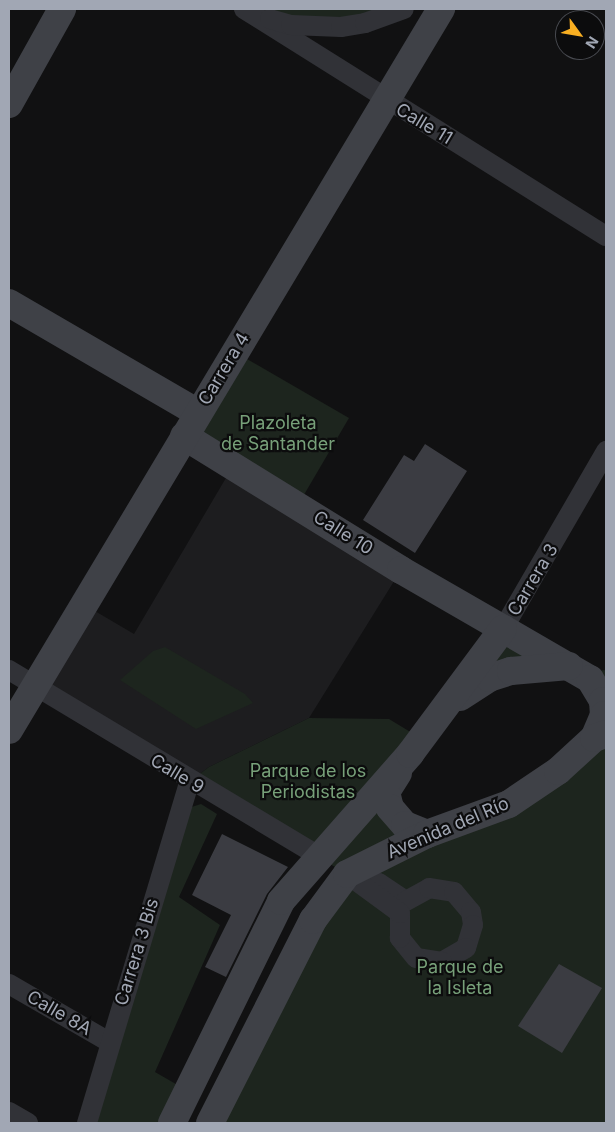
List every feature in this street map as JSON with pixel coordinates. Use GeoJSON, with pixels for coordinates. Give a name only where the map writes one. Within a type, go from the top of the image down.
{"type":"FeatureCollection","features":[{"type":"Feature","properties":{"kind":"main road"},"geometry":{"type":"LineString","coordinates":[[9,104],[62,9]]}},
{"type":"Feature","properties":{"kind":"main road","name":"Carrera 4"},"geometry":{"type":"LineString","coordinates":[[9,730],[441,9]]}},
{"type":"Feature","properties":{"kind":"main road","name":"Calle 10"},"geometry":{"type":"LineString","coordinates":[[9,303],[503,629],[575,669],[598,689],[603,701],[604,715],[600,736]]}},
{"type":"Feature","properties":{"kind":"main road","name":"Carrera 3"},"geometry":{"type":"LineString","coordinates":[[402,767],[503,629]]}},
{"type":"Feature","properties":{"kind":"main road"},"geometry":{"type":"LineString","coordinates":[[172,1123],[282,901],[318,856],[402,767],[453,704],[470,689],[511,671],[606,668]]}},
{"type":"Feature","properties":{"kind":"main road","name":"Avenida del Río"},"geometry":{"type":"LineString","coordinates":[[210,1123],[313,920],[347,874],[427,834],[509,804],[558,771],[600,736]]}},
{"type":"Feature","properties":{"kind":"main road"},"geometry":{"type":"LineString","coordinates":[[402,767],[386,792],[394,814],[405,826],[427,834]]}},
{"type":"Feature","properties":{"kind":"main road","name":"Calle 9"},"geometry":{"type":"LineString","coordinates":[[318,856],[347,874]]}},
{"type":"Feature","properties":{"kind":"street"},"geometry":{"type":"LineString","coordinates":[[244,9],[291,25],[316,28],[365,23],[404,9]]}},
{"type":"Feature","properties":{"kind":"street","name":"Calle 11"},"geometry":{"type":"LineString","coordinates":[[244,9],[386,101],[606,236]]}},
{"type":"Feature","properties":{"kind":"street","name":"Carrera 3"},"geometry":{"type":"LineString","coordinates":[[503,629],[606,451]]}},
{"type":"Feature","properties":{"kind":"street","name":"Calle 9"},"geometry":{"type":"LineString","coordinates":[[9,670],[189,782],[318,856]]}},
{"type":"Feature","properties":{"kind":"street","name":"Carrera 3 Bis"},"geometry":{"type":"LineString","coordinates":[[87,1123],[109,1042],[189,782]]}},
{"type":"Feature","properties":{"kind":"street","name":"Calle 9"},"geometry":{"type":"LineString","coordinates":[[347,874],[403,907]]}},
{"type":"Feature","properties":{"kind":"street","name":"Calle 8A"},"geometry":{"type":"LineString","coordinates":[[9,984],[109,1042]]}},
{"type":"Feature","properties":{"kind":"street"},"geometry":{"type":"LineString","coordinates":[[9,1112],[28,1123]]}},
{"type":"Feature","properties":{"kind":"shaded area"},"geometry":{"type":"Polygon","coordinates":[[[233,466],[401,570],[309,718],[209,767],[189,782],[34,686],[83,604],[134,634],[233,466]]]}},
{"type":"Feature","properties":{"kind":"green space"},"geometry":{"type":"Polygon","coordinates":[[[244,9],[404,9],[341,27],[244,9]]]}},
{"type":"Feature","properties":{"kind":"green space","name":"Plazoleta de Santander"},"geometry":{"type":"Polygon","coordinates":[[[235,352],[349,418],[298,505],[184,436],[235,352]]]}},
{"type":"Feature","properties":{"kind":"green space","name":"Parque de la Isleta"},"geometry":{"type":"Polygon","coordinates":[[[503,629],[571,666],[489,678],[405,765],[394,814],[455,826],[600,736],[580,672],[606,670],[606,1123],[210,1123],[347,874],[189,782],[209,767],[309,718],[389,719],[422,739],[503,629]]]}},
{"type":"Feature","properties":{"kind":"green space"},"geometry":{"type":"Polygon","coordinates":[[[165,647],[245,694],[253,703],[196,729],[120,680],[153,651],[165,647]]]}},
{"type":"Feature","properties":{"kind":"green space"},"geometry":{"type":"Polygon","coordinates":[[[201,804],[217,814],[179,897],[220,925],[155,1072],[188,1091],[172,1123],[87,1123],[179,811],[201,804]]]}},
{"type":"Feature","properties":{"kind":"building"},"geometry":{"type":"Polygon","coordinates":[[[425,444],[467,471],[415,553],[363,520],[404,455],[414,461],[425,444]]]}},
{"type":"Feature","properties":{"kind":"building"},"geometry":{"type":"Polygon","coordinates":[[[222,834],[288,867],[267,894],[226,977],[205,967],[231,915],[192,895],[222,834]]]}},
{"type":"Feature","properties":{"kind":"building"},"geometry":{"type":"Polygon","coordinates":[[[559,964],[602,988],[562,1053],[518,1026],[559,964]]]}},
{"type":"Feature","properties":{"kind":"park label","name":"Parque de los Periodistas"},"geometry":{"type":"Point","coordinates":[308,782]}}]}
